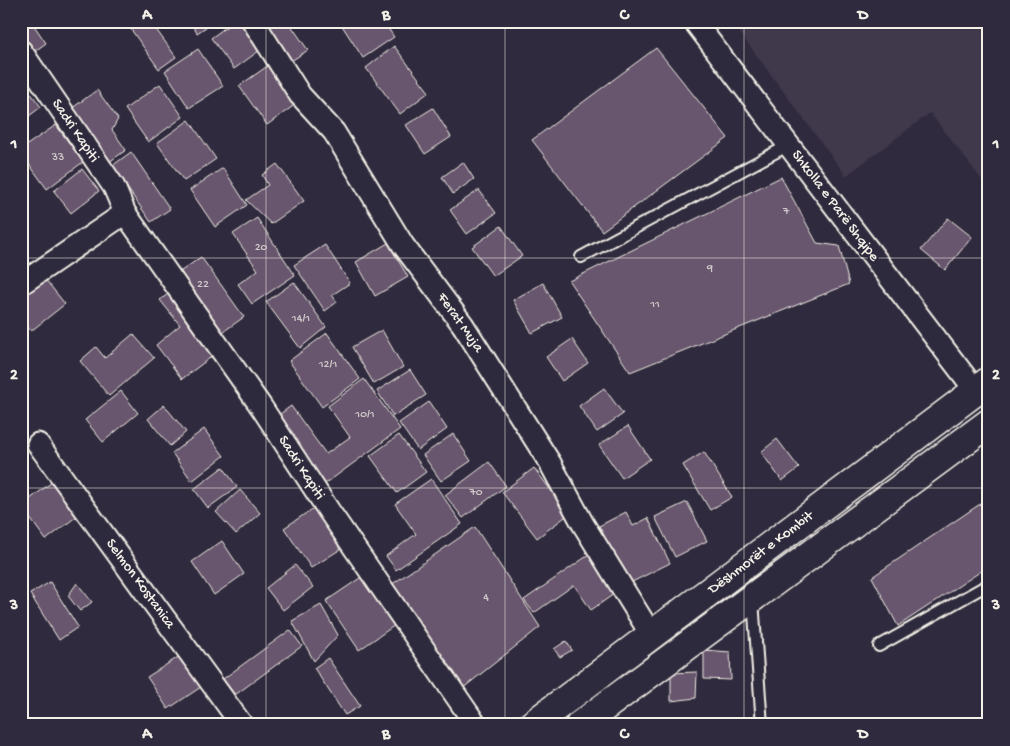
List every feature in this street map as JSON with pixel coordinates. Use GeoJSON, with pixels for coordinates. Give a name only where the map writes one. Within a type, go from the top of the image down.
{"type":"FeatureCollection","features":[{"type":"Feature","properties":{"kind":"street","name":"Ferat Muja"},"geometry":{"type":"LineString","coordinates":[[253,21],[300,95],[334,132],[403,245],[462,325],[550,464],[583,524],[652,636]]}},
{"type":"Feature","properties":{"kind":"street","name":"Shkolla e Parë Shqipe"},"geometry":{"type":"LineString","coordinates":[[694,21],[893,285],[983,386]]}},
{"type":"Feature","properties":{"kind":"street","name":"Sadri Kapiti"},"geometry":{"type":"LineString","coordinates":[[21,51],[114,187],[125,213],[257,400],[329,511],[476,725]]}},
{"type":"Feature","properties":{"kind":"street"},"geometry":{"type":"LineString","coordinates":[[21,284],[125,213]]}},
{"type":"Feature","properties":{"kind":"street","name":"Dëshmorët e Kombit"},"geometry":{"type":"LineString","coordinates":[[532,725],[983,386]]}},
{"type":"Feature","properties":{"kind":"street","name":"Dëshmorët e Kombit"},"geometry":{"type":"LineString","coordinates":[[580,725],[606,711],[753,597],[989,423]]}},
{"type":"Feature","properties":{"kind":"street","name":"Selmon Kostanica"},"geometry":{"type":"LineString","coordinates":[[38,444],[242,725]]}},
{"type":"Feature","properties":{"kind":"street"},"geometry":{"type":"LineString","coordinates":[[590,682],[606,711]]}},
{"type":"Feature","properties":{"kind":"lane"},"geometry":{"type":"LineString","coordinates":[[581,257],[789,145]]}},
{"type":"Feature","properties":{"kind":"lane"},"geometry":{"type":"LineString","coordinates":[[879,646],[989,584]]}},
{"type":"Feature","properties":{"kind":"lane"},"geometry":{"type":"LineString","coordinates":[[753,597],[762,725]]}},
{"type":"Feature","properties":{"kind":"shaded area"},"geometry":{"type":"Polygon","coordinates":[[[731,21],[989,21],[989,189],[930,113],[846,176],[731,21]]]}},
{"type":"Feature","properties":{"kind":"building"},"geometry":{"type":"Polygon","coordinates":[[[21,21],[31,21],[46,43],[31,54],[21,41],[21,21]]]}},
{"type":"Feature","properties":{"kind":"building"},"geometry":{"type":"Polygon","coordinates":[[[125,21],[150,21],[176,57],[159,69],[125,21]]]}},
{"type":"Feature","properties":{"kind":"building"},"geometry":{"type":"Polygon","coordinates":[[[190,21],[215,21],[197,33],[190,21]]]}},
{"type":"Feature","properties":{"kind":"building"},"geometry":{"type":"Polygon","coordinates":[[[234,21],[242,21],[263,48],[234,69],[211,38],[234,21]]]}},
{"type":"Feature","properties":{"kind":"building"},"geometry":{"type":"Polygon","coordinates":[[[275,21],[288,21],[308,50],[288,63],[265,28],[275,21]]]}},
{"type":"Feature","properties":{"kind":"building"},"geometry":{"type":"Polygon","coordinates":[[[339,21],[383,21],[394,37],[363,58],[339,21]]]}},
{"type":"Feature","properties":{"kind":"building"},"geometry":{"type":"Polygon","coordinates":[[[394,46],[429,92],[400,114],[366,68],[394,46]]]}},
{"type":"Feature","properties":{"kind":"building"},"geometry":{"type":"Polygon","coordinates":[[[656,48],[728,138],[602,231],[532,140],[656,48]]]}},
{"type":"Feature","properties":{"kind":"building"},"geometry":{"type":"Polygon","coordinates":[[[198,49],[223,86],[189,108],[165,71],[198,49]]]}},
{"type":"Feature","properties":{"kind":"building"},"geometry":{"type":"Polygon","coordinates":[[[269,65],[296,104],[267,125],[239,86],[269,65]]]}},
{"type":"Feature","properties":{"kind":"building"},"geometry":{"type":"Polygon","coordinates":[[[21,80],[41,107],[21,122],[21,80]]]}},
{"type":"Feature","properties":{"kind":"building"},"geometry":{"type":"Polygon","coordinates":[[[160,84],[183,117],[148,142],[125,109],[160,84]]]}},
{"type":"Feature","properties":{"kind":"building"},"geometry":{"type":"Polygon","coordinates":[[[97,90],[118,119],[112,130],[126,150],[109,162],[71,109],[97,90]]]}},
{"type":"Feature","properties":{"kind":"building"},"geometry":{"type":"Polygon","coordinates":[[[433,108],[451,137],[425,154],[406,125],[433,108]]]}},
{"type":"Feature","properties":{"kind":"building"},"geometry":{"type":"Polygon","coordinates":[[[189,120],[216,159],[184,181],[157,143],[189,120]]]}},
{"type":"Feature","properties":{"kind":"building"},"geometry":{"type":"Polygon","coordinates":[[[56,125],[83,162],[47,189],[21,153],[21,149],[56,125]]]}},
{"type":"Feature","properties":{"kind":"building"},"geometry":{"type":"Polygon","coordinates":[[[131,152],[170,209],[151,222],[112,166],[131,152]]]}},
{"type":"Feature","properties":{"kind":"building"},"geometry":{"type":"Polygon","coordinates":[[[463,162],[474,179],[453,194],[442,177],[463,162]]]}},
{"type":"Feature","properties":{"kind":"building"},"geometry":{"type":"Polygon","coordinates":[[[277,164],[304,201],[271,224],[246,200],[268,185],[262,175],[277,164]]]}},
{"type":"Feature","properties":{"kind":"building"},"geometry":{"type":"Polygon","coordinates":[[[223,168],[247,205],[215,227],[190,190],[223,168]]]}},
{"type":"Feature","properties":{"kind":"building"},"geometry":{"type":"Polygon","coordinates":[[[82,169],[99,191],[71,213],[54,191],[82,169]]]}},
{"type":"Feature","properties":{"kind":"building"},"geometry":{"type":"Polygon","coordinates":[[[781,177],[817,243],[839,246],[849,284],[630,372],[569,281],[781,177]]]}},
{"type":"Feature","properties":{"kind":"building"},"geometry":{"type":"Polygon","coordinates":[[[479,190],[496,213],[467,234],[450,210],[479,190]]]}},
{"type":"Feature","properties":{"kind":"building"},"geometry":{"type":"Polygon","coordinates":[[[257,218],[295,275],[252,304],[238,284],[258,270],[233,234],[257,218]]]}},
{"type":"Feature","properties":{"kind":"building"},"geometry":{"type":"Polygon","coordinates":[[[948,218],[972,237],[945,270],[921,250],[948,218]]]}},
{"type":"Feature","properties":{"kind":"building"},"geometry":{"type":"Polygon","coordinates":[[[501,226],[522,256],[493,276],[472,247],[501,226]]]}},
{"type":"Feature","properties":{"kind":"building"},"geometry":{"type":"Polygon","coordinates":[[[388,243],[408,277],[375,296],[356,262],[388,243]]]}},
{"type":"Feature","properties":{"kind":"building"},"geometry":{"type":"Polygon","coordinates":[[[325,245],[350,283],[332,295],[337,302],[325,311],[294,265],[325,245]]]}},
{"type":"Feature","properties":{"kind":"building"},"geometry":{"type":"Polygon","coordinates":[[[201,257],[244,317],[220,334],[177,274],[201,257]]]}},
{"type":"Feature","properties":{"kind":"building"},"geometry":{"type":"Polygon","coordinates":[[[45,279],[65,304],[31,331],[21,318],[21,298],[45,279]]]}},
{"type":"Feature","properties":{"kind":"building"},"geometry":{"type":"Polygon","coordinates":[[[294,282],[326,327],[300,348],[266,302],[294,282]]]}},
{"type":"Feature","properties":{"kind":"building"},"geometry":{"type":"Polygon","coordinates":[[[543,283],[562,317],[532,333],[513,300],[543,283]]]}},
{"type":"Feature","properties":{"kind":"building"},"geometry":{"type":"Polygon","coordinates":[[[172,291],[219,351],[182,379],[156,345],[180,325],[160,300],[172,291]]]}},
{"type":"Feature","properties":{"kind":"building"},"geometry":{"type":"Polygon","coordinates":[[[382,330],[403,367],[374,384],[352,347],[382,330]]]}},
{"type":"Feature","properties":{"kind":"building"},"geometry":{"type":"Polygon","coordinates":[[[327,333],[360,379],[322,407],[289,361],[327,333]]]}},
{"type":"Feature","properties":{"kind":"building"},"geometry":{"type":"Polygon","coordinates":[[[133,334],[154,358],[109,396],[80,361],[96,347],[105,358],[133,334]]]}},
{"type":"Feature","properties":{"kind":"building"},"geometry":{"type":"Polygon","coordinates":[[[572,339],[588,363],[562,381],[546,357],[572,339]]]}},
{"type":"Feature","properties":{"kind":"building"},"geometry":{"type":"Polygon","coordinates":[[[410,370],[426,395],[393,416],[377,391],[410,370]]]}},
{"type":"Feature","properties":{"kind":"building"},"geometry":{"type":"Polygon","coordinates":[[[364,379],[400,429],[325,484],[276,417],[291,406],[326,454],[350,437],[328,406],[364,379]]]}},
{"type":"Feature","properties":{"kind":"building"},"geometry":{"type":"Polygon","coordinates":[[[604,388],[623,414],[597,432],[579,406],[604,388]]]}},
{"type":"Feature","properties":{"kind":"building"},"geometry":{"type":"Polygon","coordinates":[[[121,391],[138,413],[103,442],[85,420],[121,391]]]}},
{"type":"Feature","properties":{"kind":"building"},"geometry":{"type":"Polygon","coordinates":[[[429,402],[447,429],[418,450],[399,423],[429,402]]]}},
{"type":"Feature","properties":{"kind":"building"},"geometry":{"type":"Polygon","coordinates":[[[164,405],[186,432],[170,446],[148,419],[164,405]]]}},
{"type":"Feature","properties":{"kind":"building"},"geometry":{"type":"Polygon","coordinates":[[[628,426],[650,459],[622,478],[599,445],[628,426]]]}},
{"type":"Feature","properties":{"kind":"building"},"geometry":{"type":"Polygon","coordinates":[[[204,429],[224,456],[192,481],[172,453],[204,429]]]}},
{"type":"Feature","properties":{"kind":"building"},"geometry":{"type":"Polygon","coordinates":[[[453,434],[471,461],[441,481],[423,455],[453,434]]]}},
{"type":"Feature","properties":{"kind":"building"},"geometry":{"type":"Polygon","coordinates":[[[399,435],[426,472],[397,493],[370,456],[399,435]]]}},
{"type":"Feature","properties":{"kind":"building"},"geometry":{"type":"Polygon","coordinates":[[[777,439],[799,468],[782,481],[761,452],[777,439]]]}},
{"type":"Feature","properties":{"kind":"building"},"geometry":{"type":"Polygon","coordinates":[[[704,452],[732,497],[710,510],[683,465],[704,452]]]}},
{"type":"Feature","properties":{"kind":"building"},"geometry":{"type":"Polygon","coordinates":[[[489,462],[506,486],[463,518],[445,495],[489,462]]]}},
{"type":"Feature","properties":{"kind":"building"},"geometry":{"type":"Polygon","coordinates":[[[223,467],[237,487],[208,508],[194,489],[223,467]]]}},
{"type":"Feature","properties":{"kind":"building"},"geometry":{"type":"Polygon","coordinates":[[[534,468],[569,514],[537,538],[502,492],[534,468]]]}},
{"type":"Feature","properties":{"kind":"building"},"geometry":{"type":"Polygon","coordinates":[[[56,479],[81,513],[46,540],[21,506],[56,479]]]}},
{"type":"Feature","properties":{"kind":"building"},"geometry":{"type":"Polygon","coordinates":[[[431,479],[462,524],[396,570],[386,556],[416,534],[395,504],[431,479]]]}},
{"type":"Feature","properties":{"kind":"building"},"geometry":{"type":"Polygon","coordinates":[[[240,490],[260,513],[236,534],[216,512],[240,490]]]}},
{"type":"Feature","properties":{"kind":"building"},"geometry":{"type":"Polygon","coordinates":[[[989,498],[989,566],[898,626],[872,577],[989,498]]]}},
{"type":"Feature","properties":{"kind":"building"},"geometry":{"type":"Polygon","coordinates":[[[687,502],[707,541],[675,557],[655,517],[687,502]]]}},
{"type":"Feature","properties":{"kind":"building"},"geometry":{"type":"Polygon","coordinates":[[[317,506],[344,547],[311,568],[284,528],[317,506]]]}},
{"type":"Feature","properties":{"kind":"building"},"geometry":{"type":"Polygon","coordinates":[[[626,512],[633,526],[648,518],[670,563],[628,584],[599,526],[626,512]]]}},
{"type":"Feature","properties":{"kind":"building"},"geometry":{"type":"Polygon","coordinates":[[[475,527],[540,627],[462,689],[391,585],[475,527]]]}},
{"type":"Feature","properties":{"kind":"building"},"geometry":{"type":"Polygon","coordinates":[[[222,541],[244,574],[214,595],[192,562],[222,541]]]}},
{"type":"Feature","properties":{"kind":"building"},"geometry":{"type":"Polygon","coordinates":[[[590,554],[617,592],[591,610],[574,585],[534,613],[524,600],[590,554]]]}},
{"type":"Feature","properties":{"kind":"building"},"geometry":{"type":"Polygon","coordinates":[[[295,565],[313,587],[283,610],[266,588],[295,565]]]}},
{"type":"Feature","properties":{"kind":"building"},"geometry":{"type":"Polygon","coordinates":[[[363,576],[395,625],[359,650],[326,601],[363,576]]]}},
{"type":"Feature","properties":{"kind":"building"},"geometry":{"type":"Polygon","coordinates":[[[50,582],[78,627],[59,640],[30,594],[50,582]]]}},
{"type":"Feature","properties":{"kind":"building"},"geometry":{"type":"Polygon","coordinates":[[[77,583],[92,602],[80,611],[68,596],[77,583]]]}},
{"type":"Feature","properties":{"kind":"building"},"geometry":{"type":"Polygon","coordinates":[[[321,605],[338,635],[314,661],[292,621],[321,605]]]}},
{"type":"Feature","properties":{"kind":"building"},"geometry":{"type":"Polygon","coordinates":[[[290,630],[302,646],[235,695],[223,679],[290,630]]]}},
{"type":"Feature","properties":{"kind":"building"},"geometry":{"type":"Polygon","coordinates":[[[566,641],[572,650],[560,657],[554,649],[566,641]]]}},
{"type":"Feature","properties":{"kind":"building"},"geometry":{"type":"Polygon","coordinates":[[[704,650],[730,652],[731,680],[704,679],[704,650]]]}},
{"type":"Feature","properties":{"kind":"building"},"geometry":{"type":"Polygon","coordinates":[[[180,656],[201,687],[168,709],[147,677],[180,656]]]}},
{"type":"Feature","properties":{"kind":"building"},"geometry":{"type":"Polygon","coordinates":[[[328,658],[360,706],[345,715],[314,668],[328,658]]]}},
{"type":"Feature","properties":{"kind":"building"},"geometry":{"type":"Polygon","coordinates":[[[697,672],[696,698],[671,701],[671,673],[697,672]]]}},
{"type":"Feature","properties":{"kind":"building"},"geometry":{"type":"Polygon","coordinates":[[[748,720],[748,725],[711,725],[748,720]]]}}]}
